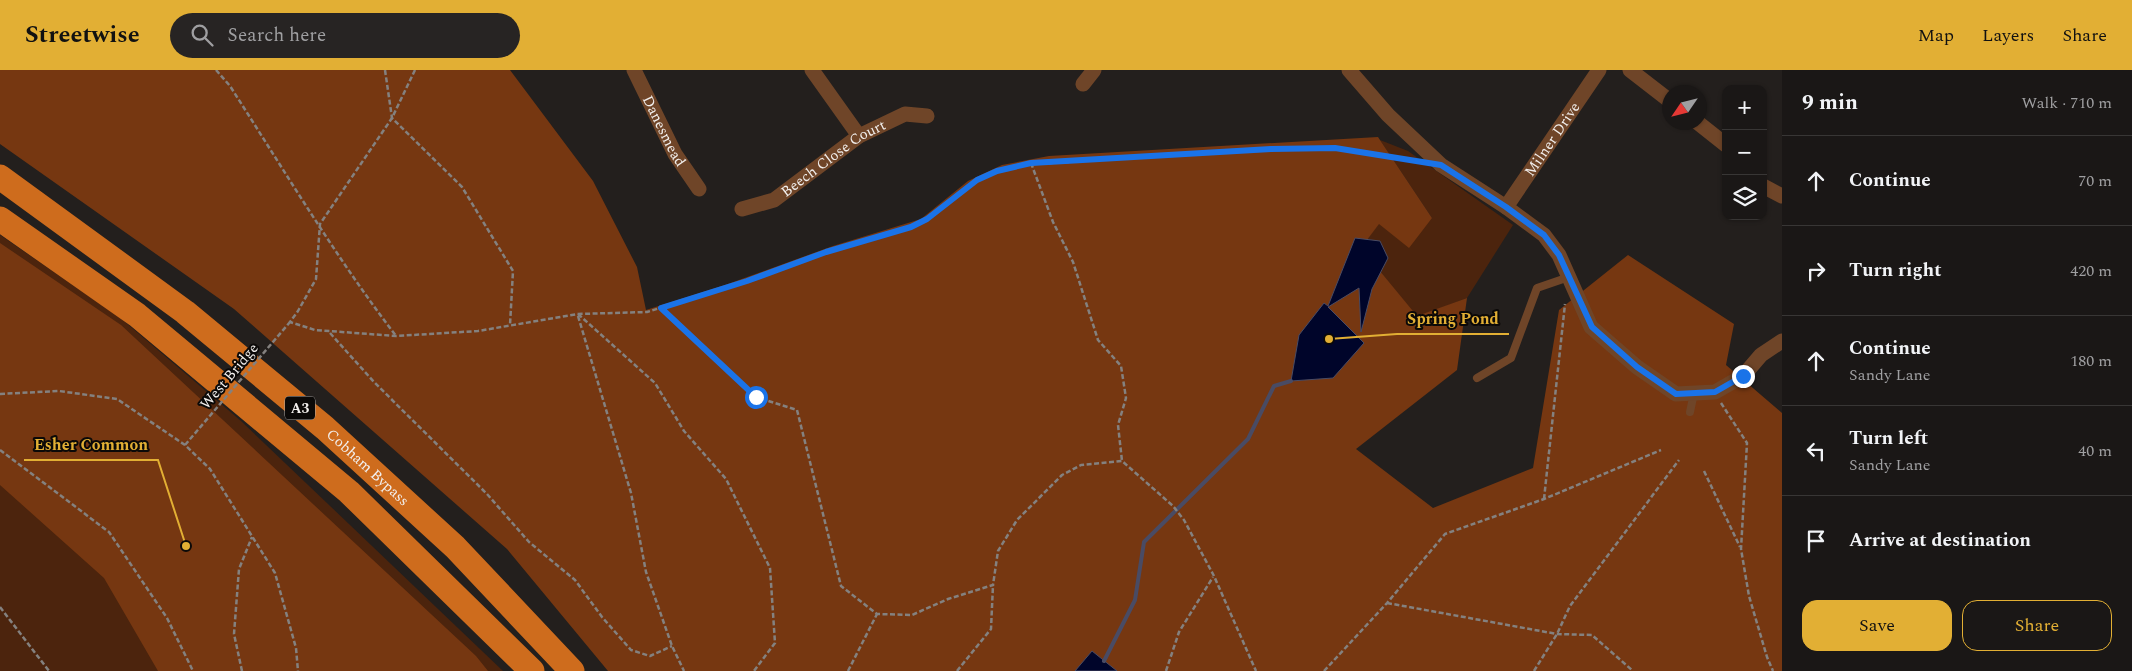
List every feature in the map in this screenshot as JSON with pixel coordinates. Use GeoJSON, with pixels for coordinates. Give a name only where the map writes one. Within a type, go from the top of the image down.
{"type":"FeatureCollection","features":[{"type":"Feature","properties":{"kind":"highway","name":"Cobham Bypass"},"geometry":{"type":"LineString","coordinates":[[0,177],[185,312],[325,428],[455,547],[572,671]]}},
{"type":"Feature","properties":{"kind":"highway","name":"Cobham Bypass"},"geometry":{"type":"LineString","coordinates":[[0,220],[137,315],[349,492],[532,671]]}},
{"type":"Feature","properties":{"kind":"street","name":"Danesmead"},"geometry":{"type":"LineString","coordinates":[[634,70],[675,154],[699,189]]}},
{"type":"Feature","properties":{"kind":"street"},"geometry":{"type":"LineString","coordinates":[[812,70],[860,136]]}},
{"type":"Feature","properties":{"kind":"street"},"geometry":{"type":"LineString","coordinates":[[1083,84],[1094,70]]}},
{"type":"Feature","properties":{"kind":"street"},"geometry":{"type":"LineString","coordinates":[[1348,70],[1394,121],[1441,165],[1506,207],[1544,235],[1559,255],[1592,327],[1637,367],[1676,394],[1715,392],[1743,376],[1761,355],[1782,341]]}},
{"type":"Feature","properties":{"kind":"street","name":"Milner Drive"},"geometry":{"type":"LineString","coordinates":[[1506,207],[1599,70]]}},
{"type":"Feature","properties":{"kind":"street"},"geometry":{"type":"LineString","coordinates":[[1630,70],[1662,95]]}},
{"type":"Feature","properties":{"kind":"street","name":"Beech Close Court"},"geometry":{"type":"LineString","coordinates":[[742,209],[774,200],[860,136],[905,114],[927,116]]}},
{"type":"Feature","properties":{"kind":"street"},"geometry":{"type":"LineString","coordinates":[[1707,130],[1722,142]]}},
{"type":"Feature","properties":{"kind":"street"},"geometry":{"type":"LineString","coordinates":[[1767,188],[1782,196]]}},
{"type":"Feature","properties":{"kind":"lane"},"geometry":{"type":"LineString","coordinates":[[1476,378],[1511,358],[1537,288],[1569,277]]}},
{"type":"Feature","properties":{"kind":"lane"},"geometry":{"type":"LineString","coordinates":[[1690,412],[1694,393]]}},
{"type":"Feature","properties":{"kind":"path"},"geometry":{"type":"LineString","coordinates":[[216,70],[230,86],[320,224],[353,280],[396,336]]}},
{"type":"Feature","properties":{"kind":"path"},"geometry":{"type":"LineString","coordinates":[[384,70],[392,118],[462,187],[513,271],[510,325]]}},
{"type":"Feature","properties":{"kind":"path"},"geometry":{"type":"LineString","coordinates":[[320,224],[392,118],[415,70]]}},
{"type":"Feature","properties":{"kind":"path"},"geometry":{"type":"LineString","coordinates":[[290,322],[315,330],[329,332],[396,336],[478,331],[578,314],[647,312],[747,281],[826,252],[911,227],[927,219],[977,180],[997,171],[1031,163],[1271,149],[1335,148],[1441,165]]}},
{"type":"Feature","properties":{"kind":"path"},"geometry":{"type":"LineString","coordinates":[[1031,163],[1053,222],[1073,262],[1098,340],[1121,366],[1126,398],[1118,425],[1122,462],[1172,506],[1184,520],[1214,576],[1256,671]]}},
{"type":"Feature","properties":{"kind":"path","name":"West Bridge"},"geometry":{"type":"LineString","coordinates":[[185,445],[298,312],[316,279],[320,224]]}},
{"type":"Feature","properties":{"kind":"path"},"geometry":{"type":"LineString","coordinates":[[1544,499],[1557,368],[1569,277]]}},
{"type":"Feature","properties":{"kind":"path"},"geometry":{"type":"LineString","coordinates":[[661,308],[756,397],[797,410],[841,586],[877,614],[912,615],[948,599],[993,585]]}},
{"type":"Feature","properties":{"kind":"path"},"geometry":{"type":"LineString","coordinates":[[578,314],[631,493],[646,572],[672,646],[684,671]]}},
{"type":"Feature","properties":{"kind":"path"},"geometry":{"type":"LineString","coordinates":[[578,314],[655,383],[684,431],[726,479],[766,559],[770,568],[775,643],[754,671]]}},
{"type":"Feature","properties":{"kind":"path"},"geometry":{"type":"LineString","coordinates":[[329,332],[374,382],[487,494],[529,542],[575,580],[602,617],[631,650],[650,656],[672,646]]}},
{"type":"Feature","properties":{"kind":"path"},"geometry":{"type":"LineString","coordinates":[[0,394],[59,391],[117,399],[185,445],[210,469],[275,573],[296,648],[298,671]]}},
{"type":"Feature","properties":{"kind":"path"},"geometry":{"type":"LineString","coordinates":[[1715,392],[1748,443],[1741,549],[1749,596],[1773,671]]}},
{"type":"Feature","properties":{"kind":"path"},"geometry":{"type":"LineString","coordinates":[[0,450],[109,532],[167,618],[193,671]]}},
{"type":"Feature","properties":{"kind":"path"},"geometry":{"type":"LineString","coordinates":[[1324,671],[1387,603],[1445,534],[1544,499],[1662,450]]}},
{"type":"Feature","properties":{"kind":"path"},"geometry":{"type":"LineString","coordinates":[[1534,671],[1557,634],[1570,606],[1679,460]]}},
{"type":"Feature","properties":{"kind":"path"},"geometry":{"type":"LineString","coordinates":[[957,671],[991,628],[993,585],[998,551],[1017,520],[1062,475],[1081,465],[1122,462]]}},
{"type":"Feature","properties":{"kind":"path"},"geometry":{"type":"LineString","coordinates":[[1704,471],[1741,549]]}},
{"type":"Feature","properties":{"kind":"path"},"geometry":{"type":"LineString","coordinates":[[242,671],[234,634],[239,569],[252,537]]}},
{"type":"Feature","properties":{"kind":"path"},"geometry":{"type":"LineString","coordinates":[[1166,671],[1179,632],[1214,576]]}},
{"type":"Feature","properties":{"kind":"path"},"geometry":{"type":"LineString","coordinates":[[1387,603],[1557,634],[1592,636],[1633,671]]}},
{"type":"Feature","properties":{"kind":"path"},"geometry":{"type":"LineString","coordinates":[[0,607],[49,671]]}},
{"type":"Feature","properties":{"kind":"path"},"geometry":{"type":"LineString","coordinates":[[848,671],[877,614]]}},
{"type":"Feature","properties":{"kind":"shaded area"},"geometry":{"type":"Polygon","coordinates":[[[0,70],[510,70],[593,181],[637,267],[646,310],[725,285],[833,246],[921,219],[968,181],[1002,165],[1049,156],[1378,137],[1432,218],[1409,248],[1379,224],[1361,248],[1417,316],[1467,298],[1457,370],[1356,449],[1433,508],[1533,468],[1559,310],[1628,255],[1734,324],[1726,365],[1782,413],[1782,671],[608,671],[507,549],[234,309],[0,144],[0,70]]]}},
{"type":"Feature","properties":{"kind":"shaded area"},"geometry":{"type":"Polygon","coordinates":[[[1380,140],[1408,151],[1513,225],[1467,298],[1417,317],[1361,248],[1379,223],[1432,218],[1380,140]]]}},
{"type":"Feature","properties":{"kind":"shaded area"},"geometry":{"type":"Polygon","coordinates":[[[0,235],[118,316],[241,421],[503,671],[0,671],[0,235]]]}},
{"type":"Feature","properties":{"kind":"shaded area"},"geometry":{"type":"Polygon","coordinates":[[[0,243],[121,325],[476,656],[488,671],[158,671],[104,578],[0,485],[0,243]]]}},
{"type":"Feature","properties":{"kind":"water"},"geometry":{"type":"Polygon","coordinates":[[[1355,238],[1380,241],[1388,258],[1372,289],[1361,332],[1359,288],[1328,307],[1364,343],[1333,378],[1291,381],[1299,335],[1324,303],[1328,306],[1355,238]]]}},
{"type":"Feature","properties":{"kind":"water"},"geometry":{"type":"Polygon","coordinates":[[[1092,651],[1117,671],[1075,671],[1092,651]]]}},
{"type":"Feature","properties":{"kind":"waterway"},"geometry":{"type":"LineString","coordinates":[[1104,661],[1135,600],[1144,542],[1248,439],[1274,386],[1291,381]]}},
{"type":"Feature","properties":{"kind":"place","name":"Spring Pond"},"geometry":{"type":"Point","coordinates":[1329,339]}},
{"type":"Feature","properties":{"kind":"place","name":"Esher Common"},"geometry":{"type":"Point","coordinates":[186,546]}},
{"type":"Feature","properties":{"kind":"route"},"geometry":{"type":"LineString","coordinates":[[756,397],[661,308],[747,281],[868,238],[911,227],[927,219],[977,180],[997,171],[1020,165],[1271,149],[1335,148],[1441,165],[1506,207],[1544,235],[1559,255],[1592,327],[1637,367],[1676,394],[1715,392],[1743,376]]}}]}
